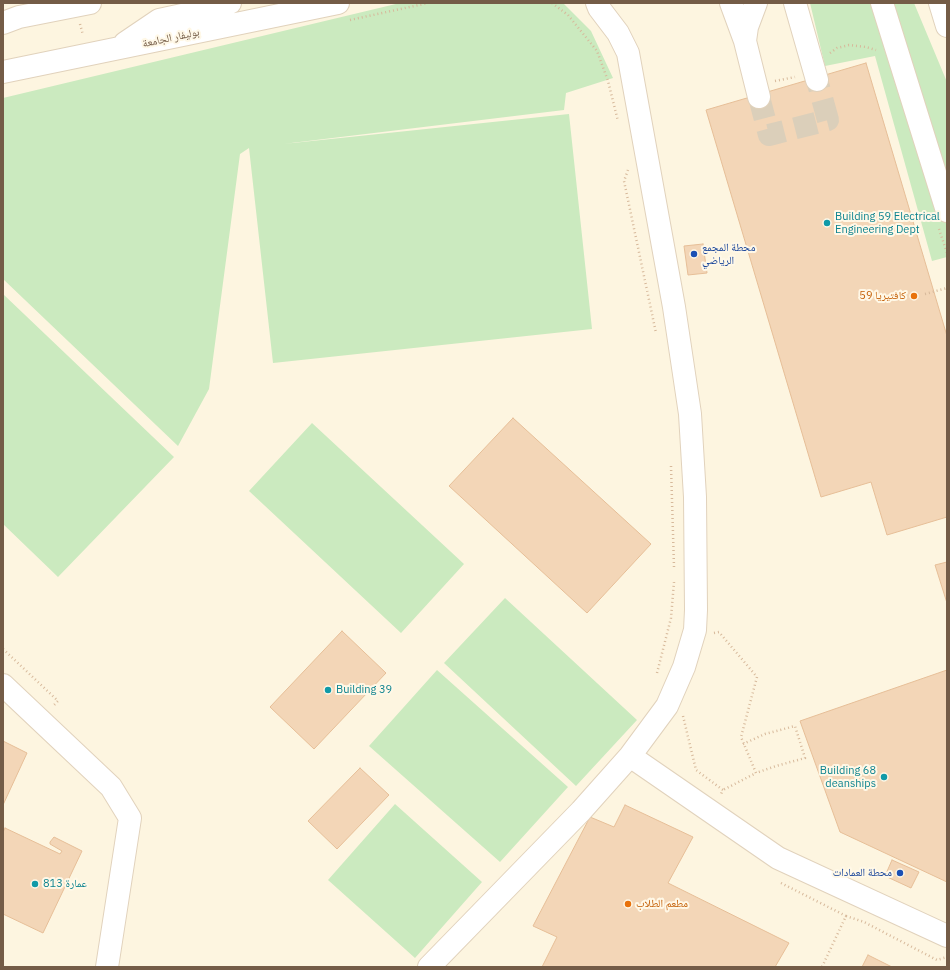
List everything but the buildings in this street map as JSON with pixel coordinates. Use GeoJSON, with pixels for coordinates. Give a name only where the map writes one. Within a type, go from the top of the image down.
{"type":"FeatureCollection","features":[{"type":"Feature","properties":{"kind":"street"},"geometry":{"type":"LineString","coordinates":[[8,20],[90,3]]}},
{"type":"Feature","properties":{"kind":"street"},"geometry":{"type":"LineString","coordinates":[[116,49],[159,20],[219,8],[230,3]]}},
{"type":"Feature","properties":{"kind":"street","name":"بوليفار الجامعة"},"geometry":{"type":"LineString","coordinates":[[3,72],[338,3]]}},
{"type":"Feature","properties":{"kind":"street"},"geometry":{"type":"LineString","coordinates":[[582,3],[592,13],[612,41],[624,62],[634,89]]}},
{"type":"Feature","properties":{"kind":"street"},"geometry":{"type":"LineString","coordinates":[[428,967],[581,811],[630,756],[667,706],[684,666],[695,630],[695,497],[690,414],[674,307],[628,53],[618,33],[599,8],[597,3]]}},
{"type":"Feature","properties":{"kind":"street"},"geometry":{"type":"LineString","coordinates":[[732,3],[745,41],[758,91]]}},
{"type":"Feature","properties":{"kind":"street"},"geometry":{"type":"LineString","coordinates":[[745,41],[747,27],[756,3]]}},
{"type":"Feature","properties":{"kind":"street"},"geometry":{"type":"LineString","coordinates":[[795,3],[815,74]]}},
{"type":"Feature","properties":{"kind":"street"},"geometry":{"type":"LineString","coordinates":[[882,3],[947,211]]}},
{"type":"Feature","properties":{"kind":"street"},"geometry":{"type":"LineString","coordinates":[[940,3],[947,26]]}},
{"type":"Feature","properties":{"kind":"street"},"geometry":{"type":"LineString","coordinates":[[3,685],[111,787],[130,818],[107,967]]}},
{"type":"Feature","properties":{"kind":"street"},"geometry":{"type":"LineString","coordinates":[[630,756],[778,858],[947,936]]}},
{"type":"Feature","properties":{"kind":"path"},"geometry":{"type":"LineString","coordinates":[[552,3],[568,15],[597,51],[608,80],[619,123]]}},
{"type":"Feature","properties":{"kind":"path"},"geometry":{"type":"LineString","coordinates":[[758,91],[797,77],[815,74],[823,56],[836,48],[849,45],[866,47],[879,51]]}},
{"type":"Feature","properties":{"kind":"path"},"geometry":{"type":"LineString","coordinates":[[630,164],[624,181],[656,336]]}},
{"type":"Feature","properties":{"kind":"path"},"geometry":{"type":"LineString","coordinates":[[925,294],[947,288]]}},
{"type":"Feature","properties":{"kind":"path"},"geometry":{"type":"LineString","coordinates":[[671,460],[674,574]]}},
{"type":"Feature","properties":{"kind":"path"},"geometry":{"type":"LineString","coordinates":[[657,677],[671,618],[674,582]]}},
{"type":"Feature","properties":{"kind":"path"},"geometry":{"type":"LineString","coordinates":[[713,633],[719,632],[757,676],[740,737],[756,773]]}},
{"type":"Feature","properties":{"kind":"path"},"geometry":{"type":"LineString","coordinates":[[723,790],[756,773],[805,758],[795,726],[765,734],[743,744]]}},
{"type":"Feature","properties":{"kind":"path"},"geometry":{"type":"LineString","coordinates":[[776,881],[846,916],[864,922],[937,960],[947,957]]}},
{"type":"Feature","properties":{"kind":"path"},"geometry":{"type":"LineString","coordinates":[[822,967],[846,916]]}},
{"type":"Feature","properties":{"kind":"green space"},"geometry":{"type":"Polygon","coordinates":[[[400,3],[563,3],[591,31],[613,78],[566,93],[564,110],[283,144],[569,114],[592,329],[273,363],[249,148],[240,154],[209,389],[178,446],[3,279],[3,98],[400,3]]]}},
{"type":"Feature","properties":{"kind":"green space"},"geometry":{"type":"Polygon","coordinates":[[[810,3],[914,3],[947,82],[947,257],[932,261],[875,56],[825,66],[810,3]]]}},
{"type":"Feature","properties":{"kind":"green space"},"geometry":{"type":"Polygon","coordinates":[[[3,294],[174,457],[58,577],[3,524],[3,294]]]}},
{"type":"Feature","properties":{"kind":"green space"},"geometry":{"type":"Polygon","coordinates":[[[312,423],[464,564],[401,633],[249,491],[312,423]]]}},
{"type":"Feature","properties":{"kind":"green space"},"geometry":{"type":"Polygon","coordinates":[[[505,598],[637,720],[576,786],[444,663],[505,598]]]}},
{"type":"Feature","properties":{"kind":"green space"},"geometry":{"type":"Polygon","coordinates":[[[437,670],[568,787],[500,862],[369,746],[437,670]]]}},
{"type":"Feature","properties":{"kind":"green space"},"geometry":{"type":"Polygon","coordinates":[[[395,804],[482,882],[415,958],[328,880],[395,804]]]}},
{"type":"Feature","properties":{"kind":"tunnel"},"geometry":{"type":"LineString","coordinates":[[759,97],[769,135],[828,120],[817,80]]}},
{"type":"Feature","properties":{"kind":"place","name":"Building 59 Electrical Engineering Dept"},"geometry":{"type":"Point","coordinates":[827,223]}},
{"type":"Feature","properties":{"kind":"place","name":"محطة المجمع الرياضي"},"geometry":{"type":"Point","coordinates":[694,254]}},
{"type":"Feature","properties":{"kind":"place","name":"كافتيريا 59"},"geometry":{"type":"Point","coordinates":[914,296]}},
{"type":"Feature","properties":{"kind":"place","name":"Building 39"},"geometry":{"type":"Point","coordinates":[328,690]}},
{"type":"Feature","properties":{"kind":"place","name":"Building 68 deanships"},"geometry":{"type":"Point","coordinates":[884,777]}},
{"type":"Feature","properties":{"kind":"place","name":"محطة العمادات"},"geometry":{"type":"Point","coordinates":[900,873]}},
{"type":"Feature","properties":{"kind":"place","name":"عمارة 813"},"geometry":{"type":"Point","coordinates":[35,884]}},
{"type":"Feature","properties":{"kind":"place","name":"مطعم الطلاب"},"geometry":{"type":"Point","coordinates":[628,904]}}]}
